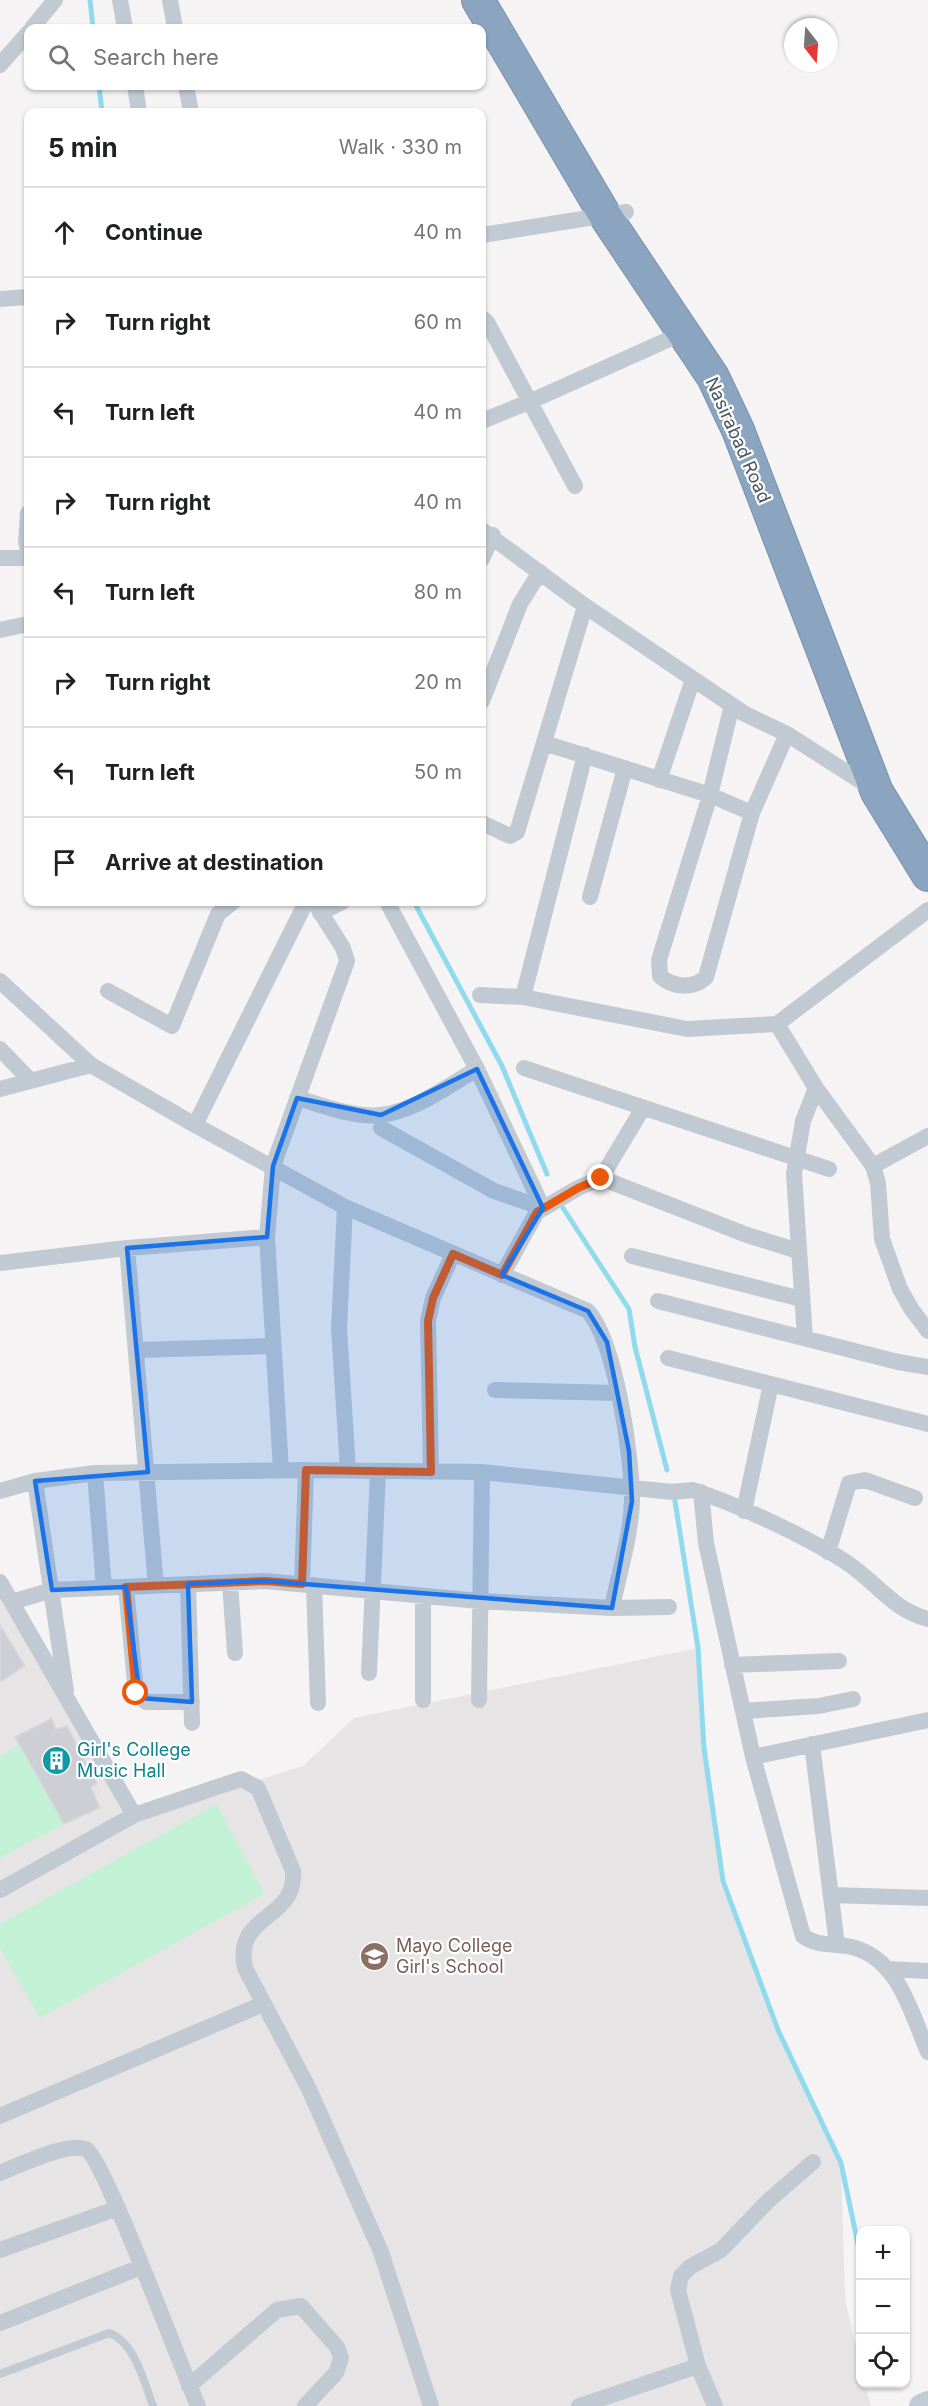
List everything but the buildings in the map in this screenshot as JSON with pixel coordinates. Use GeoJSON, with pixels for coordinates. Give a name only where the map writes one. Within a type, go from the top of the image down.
{"type":"FeatureCollection","features":[{"type":"Feature","properties":{"kind":"highway","name":"Nasirabad Road"},"geometry":{"type":"LineString","coordinates":[[478,0],[616,215],[694,319],[745,426],[885,792],[928,875]]}},
{"type":"Feature","properties":{"kind":"highway","name":"Nasirabad Road"},"geometry":{"type":"LineString","coordinates":[[499,0],[683,333],[745,426]]}},
{"type":"Feature","properties":{"kind":"highway","name":"Nasirabad Road"},"geometry":{"type":"LineString","coordinates":[[885,792],[928,847]]}},
{"type":"Feature","properties":{"kind":"street"},"geometry":{"type":"LineString","coordinates":[[35,24],[55,0]]}},
{"type":"Feature","properties":{"kind":"street"},"geometry":{"type":"LineString","coordinates":[[120,0],[124,24]]}},
{"type":"Feature","properties":{"kind":"street"},"geometry":{"type":"LineString","coordinates":[[170,0],[175,24]]}},
{"type":"Feature","properties":{"kind":"street"},"geometry":{"type":"LineString","coordinates":[[0,65],[24,38]]}},
{"type":"Feature","properties":{"kind":"street"},"geometry":{"type":"LineString","coordinates":[[136,90],[138,108]]}},
{"type":"Feature","properties":{"kind":"street"},"geometry":{"type":"LineString","coordinates":[[187,90],[190,108]]}},
{"type":"Feature","properties":{"kind":"street"},"geometry":{"type":"LineString","coordinates":[[486,234],[616,215]]}},
{"type":"Feature","properties":{"kind":"street"},"geometry":{"type":"LineString","coordinates":[[0,299],[24,297]]}},
{"type":"Feature","properties":{"kind":"street"},"geometry":{"type":"LineString","coordinates":[[486,321],[575,486]]}},
{"type":"Feature","properties":{"kind":"street"},"geometry":{"type":"LineString","coordinates":[[486,419],[683,333]]}},
{"type":"Feature","properties":{"kind":"street"},"geometry":{"type":"LineString","coordinates":[[487,532],[585,606],[732,705],[787,734],[885,792]]}},
{"type":"Feature","properties":{"kind":"street"},"geometry":{"type":"LineString","coordinates":[[0,558],[24,558]]}},
{"type":"Feature","properties":{"kind":"street"},"geometry":{"type":"LineString","coordinates":[[486,691],[520,604],[540,572]]}},
{"type":"Feature","properties":{"kind":"street"},"geometry":{"type":"LineString","coordinates":[[486,825],[510,836],[517,832],[585,606]]}},
{"type":"Feature","properties":{"kind":"street"},"geometry":{"type":"LineString","coordinates":[[0,630],[24,625]]}},
{"type":"Feature","properties":{"kind":"street"},"geometry":{"type":"LineString","coordinates":[[659,780],[693,679]]}},
{"type":"Feature","properties":{"kind":"street"},"geometry":{"type":"LineString","coordinates":[[732,705],[710,795],[659,960],[660,976],[665,981],[691,987],[699,985],[706,977],[752,813],[787,734]]}},
{"type":"Feature","properties":{"kind":"street"},"geometry":{"type":"LineString","coordinates":[[544,743],[710,795],[752,813]]}},
{"type":"Feature","properties":{"kind":"street"},"geometry":{"type":"LineString","coordinates":[[523,997],[585,755]]}},
{"type":"Feature","properties":{"kind":"street"},"geometry":{"type":"LineString","coordinates":[[590,897],[625,768]]}},
{"type":"Feature","properties":{"kind":"street"},"geometry":{"type":"LineString","coordinates":[[108,991],[172,1026],[218,914],[228,906]]}},
{"type":"Feature","properties":{"kind":"street"},"geometry":{"type":"LineString","coordinates":[[195,1125],[304,906]]}},
{"type":"Feature","properties":{"kind":"street"},"geometry":{"type":"LineString","coordinates":[[389,906],[547,1205]]}},
{"type":"Feature","properties":{"kind":"street"},"geometry":{"type":"LineString","coordinates":[[281,1470],[271,1346],[267,1237],[273,1166],[347,961],[343,948],[317,907]]}},
{"type":"Feature","properties":{"kind":"street"},"geometry":{"type":"LineString","coordinates":[[480,995],[523,997],[687,1029],[777,1024],[928,910]]}},
{"type":"Feature","properties":{"kind":"street"},"geometry":{"type":"LineString","coordinates":[[0,981],[92,1065],[195,1125],[345,1207],[588,1311],[598,1323],[607,1342],[629,1451],[631,1487],[629,1526],[612,1608]]}},
{"type":"Feature","properties":{"kind":"street"},"geometry":{"type":"LineString","coordinates":[[777,1024],[816,1088],[873,1166],[882,1239],[900,1289],[928,1331]]}},
{"type":"Feature","properties":{"kind":"street"},"geometry":{"type":"LineString","coordinates":[[0,1049],[31,1081]]}},
{"type":"Feature","properties":{"kind":"street"},"geometry":{"type":"LineString","coordinates":[[0,1089],[92,1065]]}},
{"type":"Feature","properties":{"kind":"street"},"geometry":{"type":"LineString","coordinates":[[524,1068],[796,1156],[829,1169]]}},
{"type":"Feature","properties":{"kind":"street"},"geometry":{"type":"LineString","coordinates":[[297,1098],[358,1114],[381,1115],[422,1100],[477,1069]]}},
{"type":"Feature","properties":{"kind":"street"},"geometry":{"type":"LineString","coordinates":[[805,1338],[794,1174],[803,1121],[816,1088]]}},
{"type":"Feature","properties":{"kind":"street"},"geometry":{"type":"LineString","coordinates":[[502,1275],[530,1222],[547,1205],[601,1178],[643,1108]]}},
{"type":"Feature","properties":{"kind":"street"},"geometry":{"type":"LineString","coordinates":[[381,1128],[494,1191],[547,1205]]}},
{"type":"Feature","properties":{"kind":"street"},"geometry":{"type":"LineString","coordinates":[[873,1166],[928,1136]]}},
{"type":"Feature","properties":{"kind":"street"},"geometry":{"type":"LineString","coordinates":[[601,1178],[747,1235],[798,1251]]}},
{"type":"Feature","properties":{"kind":"street"},"geometry":{"type":"LineString","coordinates":[[345,1207],[339,1328],[348,1470]]}},
{"type":"Feature","properties":{"kind":"street"},"geometry":{"type":"LineString","coordinates":[[0,1263],[127,1248],[267,1237]]}},
{"type":"Feature","properties":{"kind":"street"},"geometry":{"type":"LineString","coordinates":[[127,1248],[156,1586]]}},
{"type":"Feature","properties":{"kind":"street"},"geometry":{"type":"LineString","coordinates":[[431,1472],[428,1321],[433,1298],[453,1254]]}},
{"type":"Feature","properties":{"kind":"street"},"geometry":{"type":"LineString","coordinates":[[632,1256],[801,1299]]}},
{"type":"Feature","properties":{"kind":"street"},"geometry":{"type":"LineString","coordinates":[[658,1301],[898,1362],[928,1367]]}},
{"type":"Feature","properties":{"kind":"street"},"geometry":{"type":"LineString","coordinates":[[137,1350],[271,1346]]}},
{"type":"Feature","properties":{"kind":"street"},"geometry":{"type":"LineString","coordinates":[[668,1358],[928,1424]]}},
{"type":"Feature","properties":{"kind":"street"},"geometry":{"type":"LineString","coordinates":[[744,1512],[771,1384]]}},
{"type":"Feature","properties":{"kind":"street"},"geometry":{"type":"LineString","coordinates":[[495,1390],[617,1393]]}},
{"type":"Feature","properties":{"kind":"street"},"geometry":{"type":"LineString","coordinates":[[0,1491],[35,1482],[95,1473],[281,1470],[482,1472],[672,1492],[697,1491],[828,1552],[867,1578],[904,1610],[928,1618]]}},
{"type":"Feature","properties":{"kind":"street"},"geometry":{"type":"LineString","coordinates":[[306,1470],[308,1585],[318,1703]]}},
{"type":"Feature","properties":{"kind":"street"},"geometry":{"type":"LineString","coordinates":[[369,1673],[378,1471]]}},
{"type":"Feature","properties":{"kind":"street"},"geometry":{"type":"LineString","coordinates":[[479,1700],[482,1472]]}},
{"type":"Feature","properties":{"kind":"street"},"geometry":{"type":"LineString","coordinates":[[95,1473],[104,1588]]}},
{"type":"Feature","properties":{"kind":"street"},"geometry":{"type":"LineString","coordinates":[[828,1552],[849,1483],[865,1480],[915,1498]]}},
{"type":"Feature","properties":{"kind":"street"},"geometry":{"type":"LineString","coordinates":[[35,1482],[68,1701]]}},
{"type":"Feature","properties":{"kind":"street"},"geometry":{"type":"LineString","coordinates":[[697,1491],[706,1544],[753,1757],[804,1936],[814,1943],[837,1944],[874,1956],[898,1982],[928,2052]]}},
{"type":"Feature","properties":{"kind":"street"},"geometry":{"type":"LineString","coordinates":[[12,1602],[52,1590],[265,1581],[479,1601],[612,1608],[669,1607]]}},
{"type":"Feature","properties":{"kind":"street"},"geometry":{"type":"LineString","coordinates":[[0,1582],[134,1815]]}},
{"type":"Feature","properties":{"kind":"street"},"geometry":{"type":"LineString","coordinates":[[230,1583],[235,1653]]}},
{"type":"Feature","properties":{"kind":"street"},"geometry":{"type":"LineString","coordinates":[[188,1584],[192,1723]]}},
{"type":"Feature","properties":{"kind":"street"},"geometry":{"type":"LineString","coordinates":[[126,1587],[136,1693],[146,1702],[192,1702]]}},
{"type":"Feature","properties":{"kind":"street"},"geometry":{"type":"LineString","coordinates":[[423,1596],[423,1700]]}},
{"type":"Feature","properties":{"kind":"street"},"geometry":{"type":"LineString","coordinates":[[732,1665],[839,1661]]}},
{"type":"Feature","properties":{"kind":"street"},"geometry":{"type":"LineString","coordinates":[[743,1711],[819,1706],[853,1699]]}},
{"type":"Feature","properties":{"kind":"street"},"geometry":{"type":"LineString","coordinates":[[753,1757],[928,1720]]}},
{"type":"Feature","properties":{"kind":"street"},"geometry":{"type":"LineString","coordinates":[[812,1744],[837,1944]]}},
{"type":"Feature","properties":{"kind":"street"},"geometry":{"type":"LineString","coordinates":[[0,1890],[134,1815],[241,1779],[258,1788],[293,1871],[294,1884],[289,1898],[249,1932],[244,1946],[245,1968],[309,2089],[381,2252],[431,2406]]}},
{"type":"Feature","properties":{"kind":"street"},"geometry":{"type":"LineString","coordinates":[[831,1895],[928,1898]]}},
{"type":"Feature","properties":{"kind":"street"},"geometry":{"type":"LineString","coordinates":[[887,1969],[928,1971]]}},
{"type":"Feature","properties":{"kind":"street"},"geometry":{"type":"LineString","coordinates":[[0,2116],[263,2004]]}},
{"type":"Feature","properties":{"kind":"street"},"geometry":{"type":"LineString","coordinates":[[0,2173],[67,2148],[81,2148],[94,2157],[118,2208],[198,2406]]}},
{"type":"Feature","properties":{"kind":"street"},"geometry":{"type":"LineString","coordinates":[[715,2406],[698,2366],[678,2290],[681,2276],[690,2267],[720,2250],[768,2201],[813,2162]]}},
{"type":"Feature","properties":{"kind":"street"},"geometry":{"type":"LineString","coordinates":[[0,2250],[118,2208]]}},
{"type":"Feature","properties":{"kind":"street"},"geometry":{"type":"LineString","coordinates":[[0,2323],[141,2267]]}},
{"type":"Feature","properties":{"kind":"street"},"geometry":{"type":"LineString","coordinates":[[189,2386],[272,2314],[289,2306],[301,2306],[337,2347],[341,2358],[336,2373],[305,2406]]}},
{"type":"Feature","properties":{"kind":"street"},"geometry":{"type":"LineString","coordinates":[[579,2406],[698,2366]]}},
{"type":"Feature","properties":{"kind":"street"},"geometry":{"type":"LineString","coordinates":[[921,2406],[928,2403]]}},
{"type":"Feature","properties":{"kind":"lane"},"geometry":{"type":"LineString","coordinates":[[0,2374],[109,2333],[119,2336],[126,2345],[153,2406]]}},
{"type":"Feature","properties":{"kind":"highlighted area"},"geometry":{"type":"Polygon","coordinates":[[[477,1069],[543,1208],[502,1275],[588,1311],[607,1342],[629,1451],[632,1501],[612,1608],[265,1581],[188,1584],[192,1702],[140,1698],[126,1587],[52,1590],[35,1481],[148,1472],[127,1248],[267,1237],[273,1166],[297,1098],[381,1115],[477,1069]]]}},
{"type":"Feature","properties":{"kind":"shaded area","name":"Mayo College Girl's School"},"geometry":{"type":"Polygon","coordinates":[[[0,1591],[134,1819],[303,1766],[354,1718],[698,1648],[704,1748],[723,1881],[778,2030],[841,2163],[845,2299],[856,2347],[856,2388],[866,2388],[871,2406],[0,2406],[0,1591]]]}},
{"type":"Feature","properties":{"kind":"green space"},"geometry":{"type":"Polygon","coordinates":[[[20,1744],[64,1824],[0,1858],[0,1756],[20,1744]]]}},
{"type":"Feature","properties":{"kind":"green space"},"geometry":{"type":"Polygon","coordinates":[[[217,1804],[264,1894],[40,2018],[0,1948],[0,1924],[217,1804]]]}},
{"type":"Feature","properties":{"kind":"waterway"},"geometry":{"type":"LineString","coordinates":[[90,0],[93,24]]}},
{"type":"Feature","properties":{"kind":"waterway"},"geometry":{"type":"LineString","coordinates":[[99,90],[102,108]]}},
{"type":"Feature","properties":{"kind":"waterway"},"geometry":{"type":"LineString","coordinates":[[416,906],[502,1066],[547,1174]]}},
{"type":"Feature","properties":{"kind":"waterway"},"geometry":{"type":"LineString","coordinates":[[563,1208],[629,1309],[635,1347],[667,1470]]}},
{"type":"Feature","properties":{"kind":"waterway"},"geometry":{"type":"LineString","coordinates":[[675,1501],[698,1648],[704,1748],[723,1881],[778,2030],[841,2163],[856,2235]]}},
{"type":"Feature","properties":{"kind":"place","name":"Girl's College Music Hall"},"geometry":{"type":"Point","coordinates":[56,1760]}},
{"type":"Feature","properties":{"kind":"place","name":"Mayo College Girl's School"},"geometry":{"type":"Point","coordinates":[375,1956]}},
{"type":"Feature","properties":{"kind":"route"},"geometry":{"type":"LineString","coordinates":[[136,1693],[126,1587],[265,1581],[302,1584],[306,1470],[431,1472],[428,1321],[433,1298],[453,1254],[502,1275],[537,1212],[578,1188],[601,1178]]}}]}
